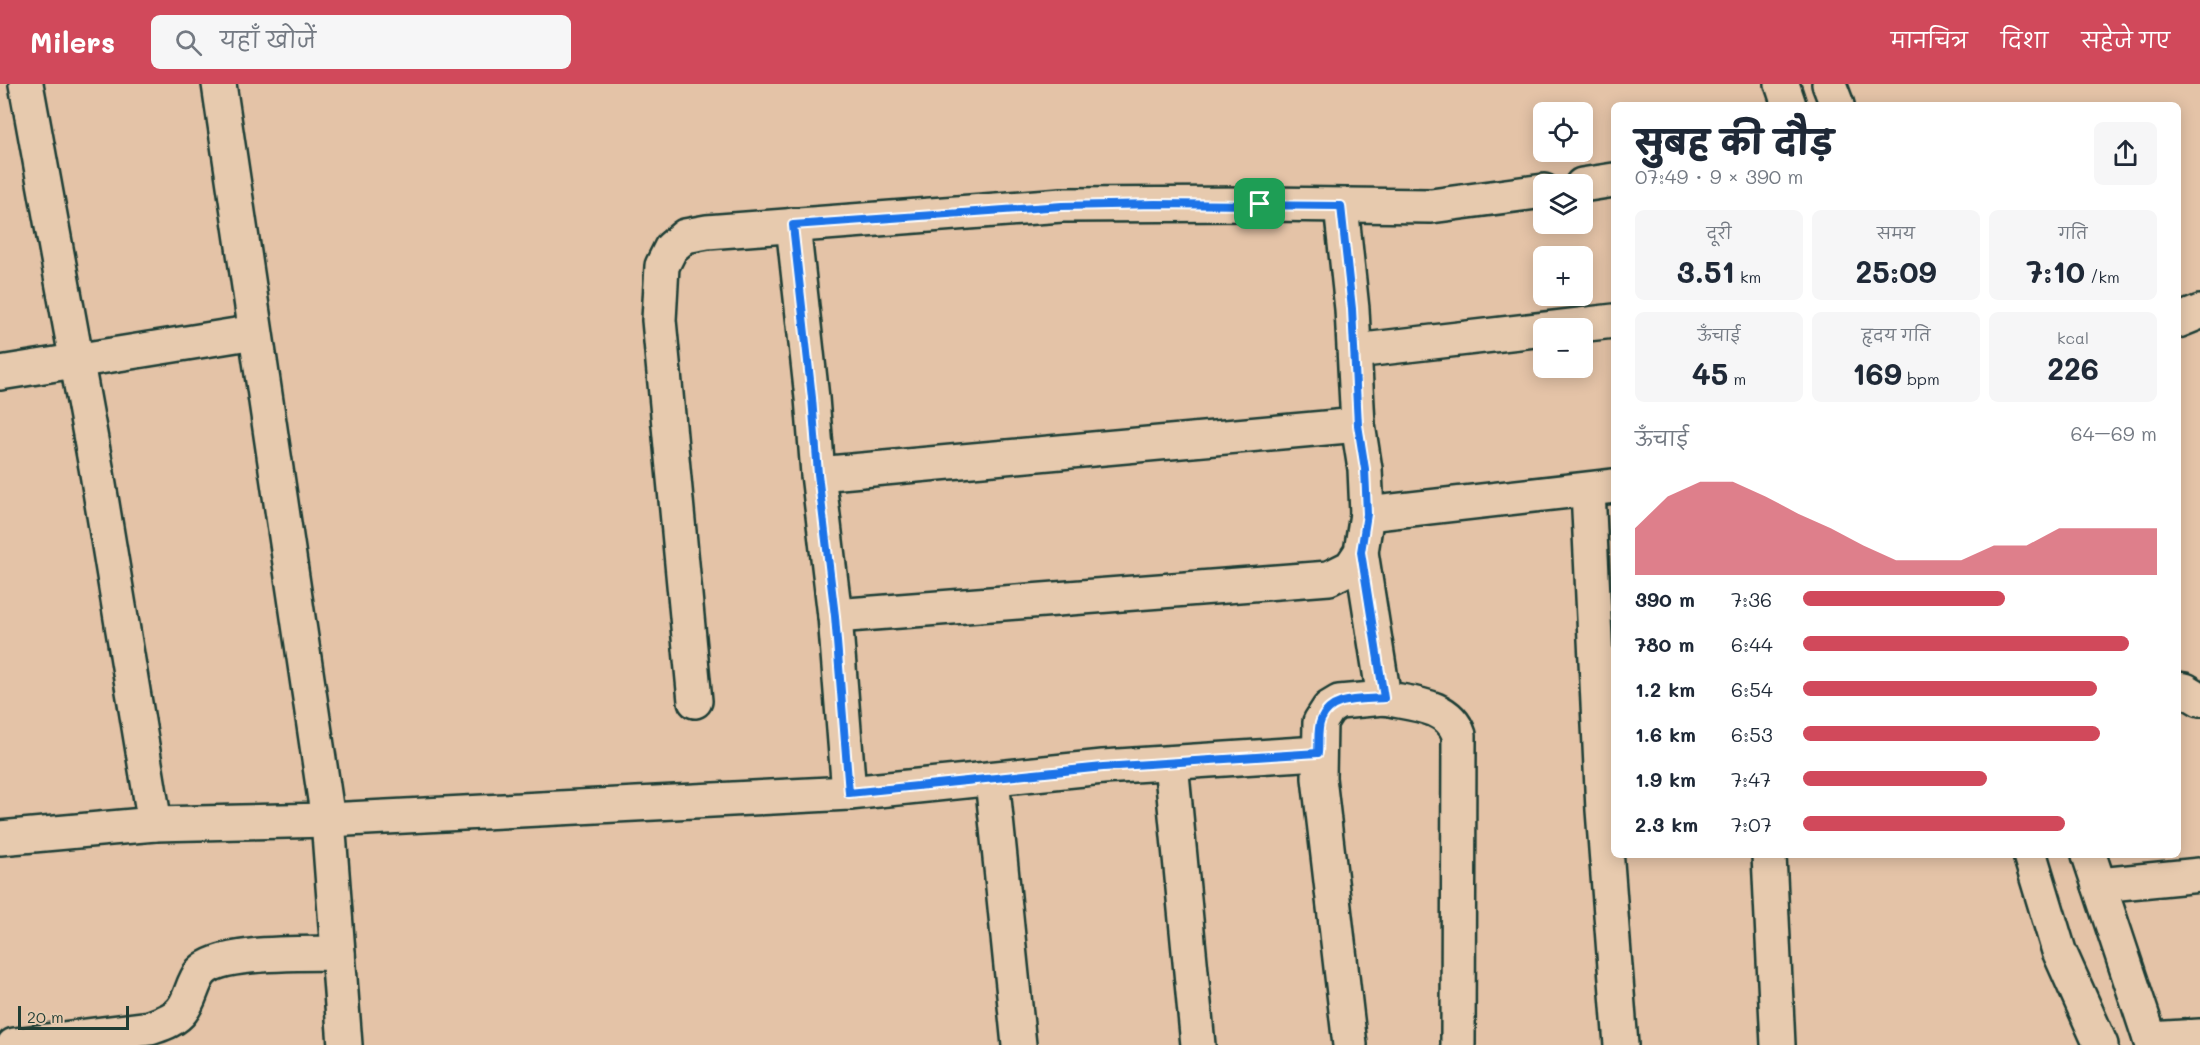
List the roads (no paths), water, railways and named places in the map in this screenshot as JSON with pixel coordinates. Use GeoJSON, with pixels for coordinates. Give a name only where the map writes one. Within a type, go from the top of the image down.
{"type":"FeatureCollection","features":[{"type":"Feature","properties":{"kind":"street"},"geometry":{"type":"LineString","coordinates":[[26,84],[96,467],[154,824]]}},
{"type":"Feature","properties":{"kind":"street"},"geometry":{"type":"LineString","coordinates":[[219,84],[328,820],[345,1045]]}},
{"type":"Feature","properties":{"kind":"street"},"geometry":{"type":"LineString","coordinates":[[1782,84],[1788,102]]}},
{"type":"Feature","properties":{"kind":"street"},"geometry":{"type":"LineString","coordinates":[[1829,84],[1836,102]]}},
{"type":"Feature","properties":{"kind":"street"},"geometry":{"type":"LineString","coordinates":[[1593,183],[1611,180]]}},
{"type":"Feature","properties":{"kind":"street"},"geometry":{"type":"LineString","coordinates":[[695,701],[659,320],[662,266],[671,248],[685,236],[793,225],[1062,206],[1260,204],[1431,206],[1533,192]]}},
{"type":"Feature","properties":{"kind":"street"},"geometry":{"type":"LineString","coordinates":[[1341,206],[1355,351],[1358,425],[1365,469],[1367,514],[1361,552],[1384,698]]}},
{"type":"Feature","properties":{"kind":"street"},"geometry":{"type":"LineString","coordinates":[[793,225],[835,616],[849,793]]}},
{"type":"Feature","properties":{"kind":"street"},"geometry":{"type":"LineString","coordinates":[[2181,320],[2200,312]]}},
{"type":"Feature","properties":{"kind":"street"},"geometry":{"type":"LineString","coordinates":[[1355,351],[1611,321]]}},
{"type":"Feature","properties":{"kind":"street"},"geometry":{"type":"LineString","coordinates":[[0,374],[255,332]]}},
{"type":"Feature","properties":{"kind":"street"},"geometry":{"type":"LineString","coordinates":[[818,474],[1358,425]]}},
{"type":"Feature","properties":{"kind":"street"},"geometry":{"type":"LineString","coordinates":[[1367,514],[1601,488],[1603,810],[1621,1045]]}},
{"type":"Feature","properties":{"kind":"street"},"geometry":{"type":"LineString","coordinates":[[835,616],[1329,578],[1351,567],[1361,552]]}},
{"type":"Feature","properties":{"kind":"street"},"geometry":{"type":"LineString","coordinates":[[2181,689],[2200,699]]}},
{"type":"Feature","properties":{"kind":"street"},"geometry":{"type":"LineString","coordinates":[[1350,1045],[1326,846],[1318,753],[1320,722],[1329,708],[1339,702],[1384,698],[1438,710],[1448,715],[1456,724],[1459,735],[1458,1045]]}},
{"type":"Feature","properties":{"kind":"street"},"geometry":{"type":"LineString","coordinates":[[0,838],[154,824],[328,820],[849,793],[1103,767],[1318,753]]}},
{"type":"Feature","properties":{"kind":"street"},"geometry":{"type":"LineString","coordinates":[[1171,763],[1198,1045]]}},
{"type":"Feature","properties":{"kind":"street"},"geometry":{"type":"LineString","coordinates":[[992,779],[1019,1045]]}},
{"type":"Feature","properties":{"kind":"street"},"geometry":{"type":"LineString","coordinates":[[1769,858],[1778,1045]]}},
{"type":"Feature","properties":{"kind":"street"},"geometry":{"type":"LineString","coordinates":[[2031,858],[2059,951],[2102,1045]]}},
{"type":"Feature","properties":{"kind":"street"},"geometry":{"type":"LineString","coordinates":[[2200,875],[2094,870],[2151,1042],[2200,1036]]}},
{"type":"Feature","properties":{"kind":"street"},"geometry":{"type":"LineString","coordinates":[[14,1045],[150,1028],[160,1024],[183,1010],[202,971],[232,957],[338,953]]}}]}
